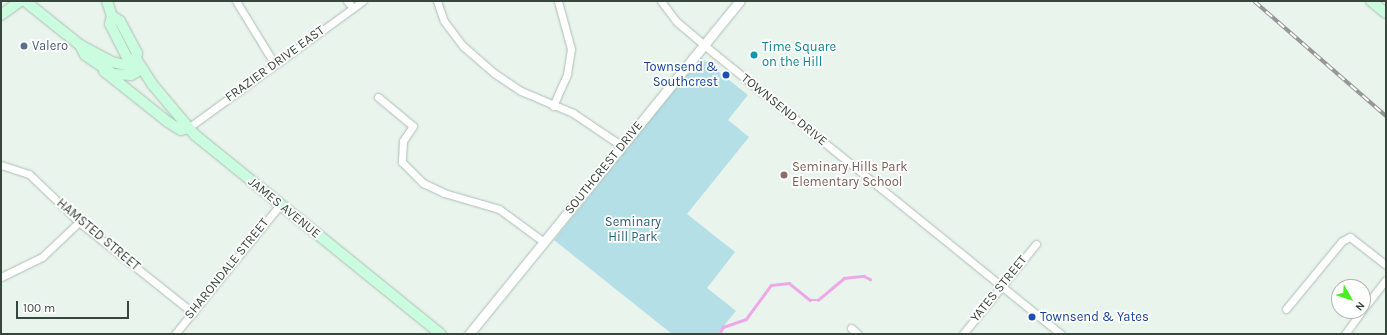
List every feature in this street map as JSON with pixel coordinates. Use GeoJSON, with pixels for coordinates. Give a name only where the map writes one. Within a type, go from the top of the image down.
{"type":"FeatureCollection","features":[{"type":"Feature","properties":{"kind":"main road"},"geometry":{"type":"LineString","coordinates":[[1,15],[20,1]]}},
{"type":"Feature","properties":{"kind":"main road"},"geometry":{"type":"LineString","coordinates":[[25,1],[80,45],[112,62],[142,69]]}},
{"type":"Feature","properties":{"kind":"main road","name":"JAMES AVENUE"},"geometry":{"type":"LineString","coordinates":[[107,1],[112,16],[120,21],[137,53],[136,59],[142,69],[188,128],[280,205],[440,334]]}},
{"type":"Feature","properties":{"kind":"main road"},"geometry":{"type":"LineString","coordinates":[[1371,1],[1386,13]]}},
{"type":"Feature","properties":{"kind":"main road"},"geometry":{"type":"LineString","coordinates":[[80,45],[85,55],[168,122],[181,130],[188,128]]}},
{"type":"Feature","properties":{"kind":"main road"},"geometry":{"type":"LineString","coordinates":[[104,70],[125,76],[142,69]]}},
{"type":"Feature","properties":{"kind":"street"},"geometry":{"type":"LineString","coordinates":[[236,1],[274,63]]}},
{"type":"Feature","properties":{"kind":"street"},"geometry":{"type":"LineString","coordinates":[[347,1],[353,8]]}},
{"type":"Feature","properties":{"kind":"street","name":"FRAZIER DRIVE EAST"},"geometry":{"type":"LineString","coordinates":[[188,128],[274,63],[363,1]]}},
{"type":"Feature","properties":{"kind":"street"},"geometry":{"type":"LineString","coordinates":[[437,1],[444,21],[463,46],[521,91],[553,106],[573,113],[622,146]]}},
{"type":"Feature","properties":{"kind":"street"},"geometry":{"type":"LineString","coordinates":[[553,106],[567,74],[571,49],[558,1]]}},
{"type":"Feature","properties":{"kind":"street","name":"TOWNSEND DRIVE"},"geometry":{"type":"LineString","coordinates":[[661,1],[677,22],[704,45],[1061,334]]}},
{"type":"Feature","properties":{"kind":"street","name":"SOUTHCREST DRIVE"},"geometry":{"type":"LineString","coordinates":[[469,334],[740,1]]}},
{"type":"Feature","properties":{"kind":"street"},"geometry":{"type":"LineString","coordinates":[[378,97],[413,126],[403,141],[402,162],[423,183],[444,193],[499,209],[544,242]]}},
{"type":"Feature","properties":{"kind":"street","name":"HAMSTED STREET"},"geometry":{"type":"LineString","coordinates":[[1,166],[28,174],[79,222],[193,313]]}},
{"type":"Feature","properties":{"kind":"street","name":"SHARONDALE STREET"},"geometry":{"type":"LineString","coordinates":[[175,334],[280,205]]}},
{"type":"Feature","properties":{"kind":"street"},"geometry":{"type":"LineString","coordinates":[[1,277],[42,257],[79,222]]}},
{"type":"Feature","properties":{"kind":"street"},"geometry":{"type":"LineString","coordinates":[[1286,309],[1342,240],[1350,237],[1386,265]]}},
{"type":"Feature","properties":{"kind":"street","name":"YATES STREET"},"geometry":{"type":"LineString","coordinates":[[962,334],[1036,244]]}},
{"type":"Feature","properties":{"kind":"street"},"geometry":{"type":"LineString","coordinates":[[1371,299],[1386,280]]}},
{"type":"Feature","properties":{"kind":"street"},"geometry":{"type":"LineString","coordinates":[[1345,334],[1356,319]]}},
{"type":"Feature","properties":{"kind":"street"},"geometry":{"type":"LineString","coordinates":[[851,328],[858,334]]}},
{"type":"Feature","properties":{"kind":"green space","name":"Seminary Hill Park"},"geometry":{"type":"Polygon","coordinates":[[[700,57],[748,95],[728,120],[749,137],[687,214],[735,252],[707,288],[736,311],[717,334],[672,334],[554,240],[700,57]]]}},
{"type":"Feature","properties":{"kind":"waterway"},"geometry":{"type":"LineString","coordinates":[[719,334],[723,327],[746,319],[771,285],[789,283],[810,300],[818,300],[844,278],[864,276],[870,279]]}},
{"type":"Feature","properties":{"kind":"railway"},"geometry":{"type":"LineString","coordinates":[[1254,1],[1386,116]]}},
{"type":"Feature","properties":{"kind":"place","name":"Valero"},"geometry":{"type":"Point","coordinates":[24,46]}},
{"type":"Feature","properties":{"kind":"place","name":"Time Square on the Hill"},"geometry":{"type":"Point","coordinates":[754,55]}},
{"type":"Feature","properties":{"kind":"place","name":"Townsend & Southcrest"},"geometry":{"type":"Point","coordinates":[726,75]}},
{"type":"Feature","properties":{"kind":"place","name":"Seminary Hills Park Elementary School"},"geometry":{"type":"Point","coordinates":[784,175]}},
{"type":"Feature","properties":{"kind":"place","name":"Townsend & Yates"},"geometry":{"type":"Point","coordinates":[1032,317]}}]}
